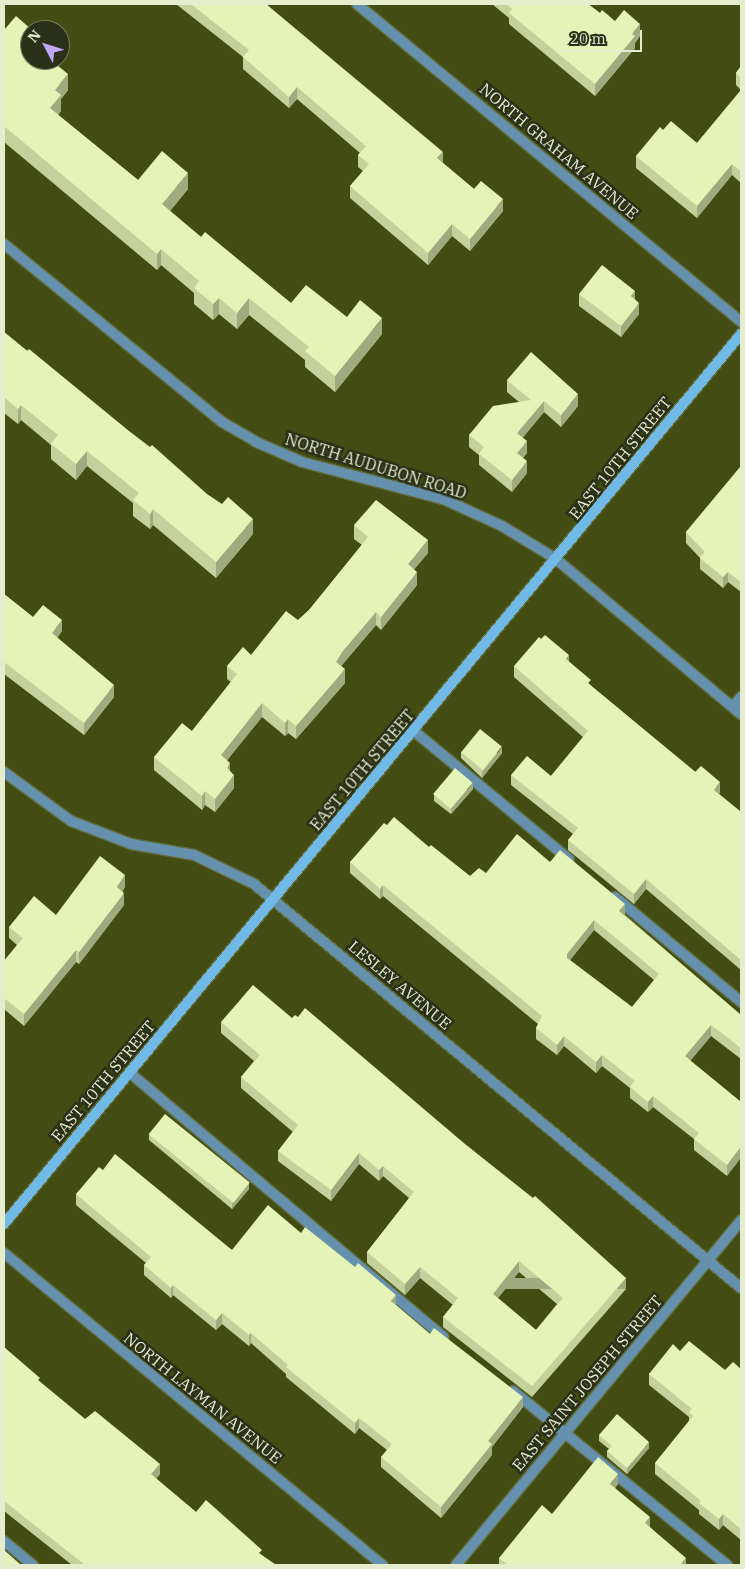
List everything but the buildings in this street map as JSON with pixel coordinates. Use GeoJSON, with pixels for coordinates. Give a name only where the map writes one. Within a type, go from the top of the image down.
{"type":"FeatureCollection","features":[{"type":"Feature","properties":{"kind":"main road","name":"EAST 10TH STREET"},"geometry":{"type":"LineString","coordinates":[[4,1224],[741,334]]}},
{"type":"Feature","properties":{"kind":"street","name":"NORTH GRAHAM AVENUE"},"geometry":{"type":"LineString","coordinates":[[357,4],[741,322]]}},
{"type":"Feature","properties":{"kind":"street","name":"NORTH AUDUBON ROAD"},"geometry":{"type":"LineString","coordinates":[[4,244],[200,407],[245,436],[302,462],[443,499],[502,526],[556,559],[737,710]]}},
{"type":"Feature","properties":{"kind":"street"},"geometry":{"type":"LineString","coordinates":[[737,710],[741,697]]}},
{"type":"Feature","properties":{"kind":"street"},"geometry":{"type":"LineString","coordinates":[[414,731],[581,870]]}},
{"type":"Feature","properties":{"kind":"street","name":"LESLEY AVENUE"},"geometry":{"type":"LineString","coordinates":[[4,772],[71,822],[119,840],[202,858],[242,876],[274,900],[741,1288]]}},
{"type":"Feature","properties":{"kind":"street"},"geometry":{"type":"LineString","coordinates":[[604,888],[741,1002]]}},
{"type":"Feature","properties":{"kind":"street"},"geometry":{"type":"LineString","coordinates":[[130,1073],[454,1345]]}},
{"type":"Feature","properties":{"kind":"street","name":"EAST SAINT JOSEPH STREET"},"geometry":{"type":"LineString","coordinates":[[456,1565],[741,1220]]}},
{"type":"Feature","properties":{"kind":"street","name":"NORTH LAYMAN AVENUE"},"geometry":{"type":"LineString","coordinates":[[4,1253],[383,1565]]}},
{"type":"Feature","properties":{"kind":"street"},"geometry":{"type":"LineString","coordinates":[[500,1381],[566,1432],[727,1565]]}},
{"type":"Feature","properties":{"kind":"street"},"geometry":{"type":"LineString","coordinates":[[4,1541],[33,1565]]}}]}
